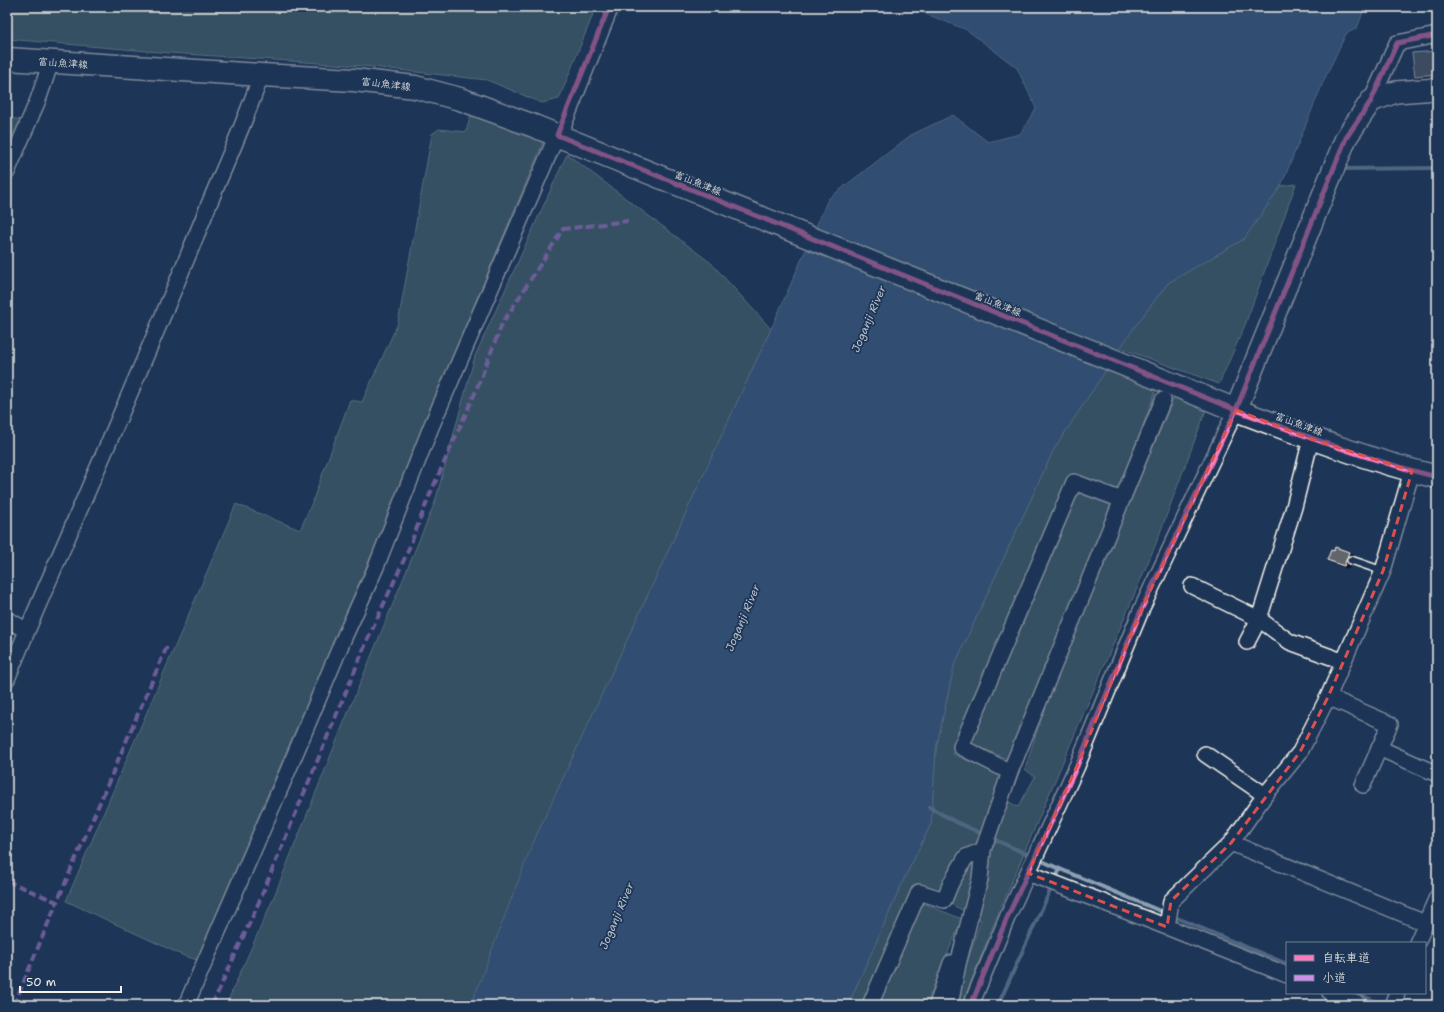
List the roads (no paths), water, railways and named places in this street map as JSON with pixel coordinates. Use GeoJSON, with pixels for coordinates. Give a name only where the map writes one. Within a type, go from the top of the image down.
{"type":"FeatureCollection","features":[{"type":"Feature","properties":{"kind":"main road","name":"富山魚津線"},"geometry":{"type":"LineString","coordinates":[[7,59],[261,76],[354,80],[415,87],[460,99],[534,126],[1236,410],[1311,439],[1412,471],[1437,477]]}},
{"type":"Feature","properties":{"kind":"street"},"geometry":{"type":"LineString","coordinates":[[971,1005],[1028,873],[1077,766],[1142,608],[1236,410],[1346,138],[1371,101],[1397,43],[1437,35]]}},
{"type":"Feature","properties":{"kind":"street"},"geometry":{"type":"LineString","coordinates":[[7,172],[38,100],[51,62]]}},
{"type":"Feature","properties":{"kind":"street"},"geometry":{"type":"LineString","coordinates":[[7,679],[164,314],[212,195],[251,105],[261,76]]}},
{"type":"Feature","properties":{"kind":"street"},"geometry":{"type":"LineString","coordinates":[[1371,101],[1396,92],[1437,89]]}},
{"type":"Feature","properties":{"kind":"street"},"geometry":{"type":"LineString","coordinates":[[186,1005],[343,640],[376,567],[431,427],[563,138]]}},
{"type":"Feature","properties":{"kind":"street"},"geometry":{"type":"LineString","coordinates":[[950,1005],[958,964],[980,879],[983,850],[1010,772],[1163,400]]}},
{"type":"Feature","properties":{"kind":"street"},"geometry":{"type":"LineString","coordinates":[[1247,642],[1259,619],[1294,507],[1311,439]]}},
{"type":"Feature","properties":{"kind":"street"},"geometry":{"type":"LineString","coordinates":[[1167,927],[1170,902],[1231,843],[1265,795],[1300,752],[1328,697],[1342,661],[1383,571],[1412,471]]}},
{"type":"Feature","properties":{"kind":"street"},"geometry":{"type":"LineString","coordinates":[[1010,772],[961,747],[1074,482],[1122,500]]}},
{"type":"Feature","properties":{"kind":"street"},"geometry":{"type":"LineString","coordinates":[[1192,586],[1259,619],[1290,642],[1342,661]]}},
{"type":"Feature","properties":{"kind":"street"},"geometry":{"type":"LineString","coordinates":[[7,619],[27,631]]}},
{"type":"Feature","properties":{"kind":"street"},"geometry":{"type":"LineString","coordinates":[[1328,697],[1390,724],[1363,785]]}},
{"type":"Feature","properties":{"kind":"street"},"geometry":{"type":"LineString","coordinates":[[1379,748],[1437,774]]}},
{"type":"Feature","properties":{"kind":"street"},"geometry":{"type":"LineString","coordinates":[[1205,754],[1265,795]]}},
{"type":"Feature","properties":{"kind":"street"},"geometry":{"type":"LineString","coordinates":[[1231,843],[1425,923]]}},
{"type":"Feature","properties":{"kind":"street"},"geometry":{"type":"LineString","coordinates":[[870,1005],[918,892],[944,900],[951,883],[966,857],[983,850]]}},
{"type":"Feature","properties":{"kind":"street"},"geometry":{"type":"LineString","coordinates":[[1028,873],[1286,976]]}},
{"type":"Feature","properties":{"kind":"street"},"geometry":{"type":"LineString","coordinates":[[1417,942],[1437,897]]}},
{"type":"Feature","properties":{"kind":"street"},"geometry":{"type":"LineString","coordinates":[[937,1005],[951,963],[958,964]]}},
{"type":"Feature","properties":{"kind":"street"},"geometry":{"type":"LineString","coordinates":[[1332,994],[1360,1005]]}},
{"type":"Feature","properties":{"kind":"street"},"geometry":{"type":"LineString","coordinates":[[1392,1005],[1397,994]]}},
{"type":"Feature","properties":{"kind":"lane"},"geometry":{"type":"LineString","coordinates":[[563,138],[615,7]]}},
{"type":"Feature","properties":{"kind":"lane"},"geometry":{"type":"LineString","coordinates":[[1351,560],[1383,571]]}},
{"type":"Feature","properties":{"kind":"water","name":"Joganji River"},"geometry":{"type":"Polygon","coordinates":[[[908,7],[1365,7],[1357,28],[1346,34],[1324,80],[1281,186],[1244,239],[1168,283],[1133,329],[1054,449],[954,666],[936,749],[931,824],[904,879],[848,1005],[471,1005],[531,847],[771,329],[828,199],[911,135],[953,115],[988,142],[1020,134],[1036,108],[1017,68],[967,30],[908,7]]]}},
{"type":"Feature","properties":{"kind":"waterway"},"geometry":{"type":"LineString","coordinates":[[1341,169],[1437,168]]}},
{"type":"Feature","properties":{"kind":"waterway"},"geometry":{"type":"LineString","coordinates":[[929,807],[956,822],[985,835]]}},
{"type":"Feature","properties":{"kind":"waterway"},"geometry":{"type":"LineString","coordinates":[[991,838],[1060,869],[1286,964]]}},
{"type":"Feature","properties":{"kind":"waterway"},"geometry":{"type":"LineString","coordinates":[[998,1005],[1060,869]]}},
{"type":"Feature","properties":{"kind":"waterway"},"geometry":{"type":"LineString","coordinates":[[1358,994],[1384,1005]]}}]}
